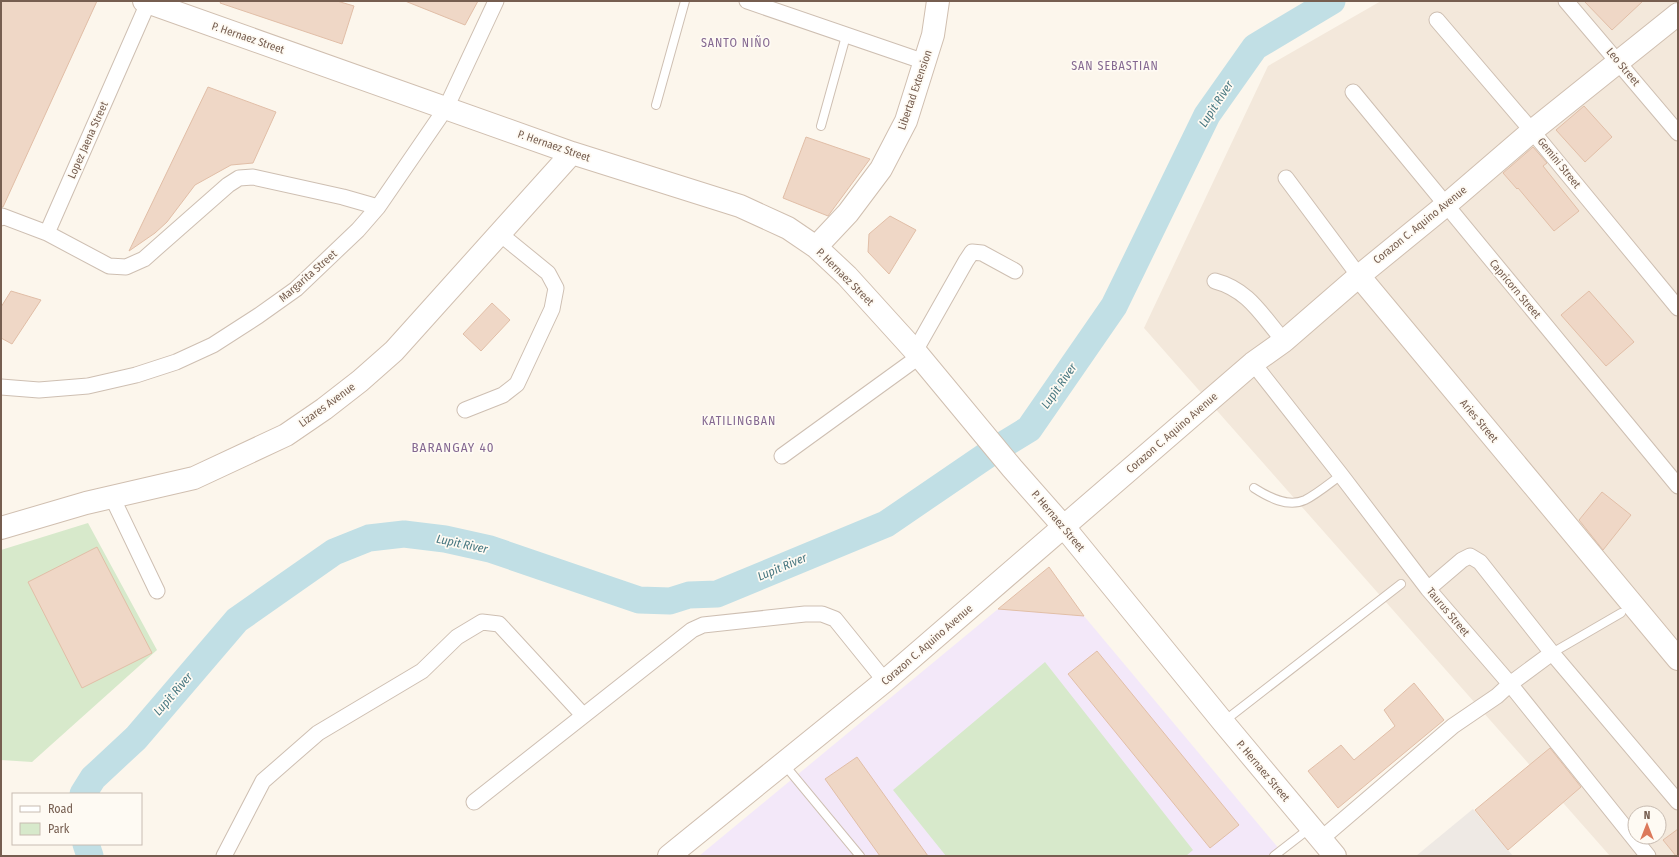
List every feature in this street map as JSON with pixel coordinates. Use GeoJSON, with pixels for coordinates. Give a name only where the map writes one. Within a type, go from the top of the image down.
{"type":"FeatureCollection","features":[{"type":"Feature","properties":{"kind":"main road","name":"Libertad Extension"},"geometry":{"type":"LineString","coordinates":[[816,247],[848,213],[881,169],[906,121],[926,62],[933,35],[938,1]]}},
{"type":"Feature","properties":{"kind":"main road","name":"P. Hernaez Street"},"geometry":{"type":"LineString","coordinates":[[147,2],[572,152],[740,206],[788,228],[816,247],[848,276],[918,354],[1012,468],[1064,527],[1223,722],[1335,856]]}},
{"type":"Feature","properties":{"kind":"main road","name":"Corazon C. Aquino Avenue"},"geometry":{"type":"LineString","coordinates":[[669,856],[885,681],[1253,363],[1284,341],[1359,276],[1446,205],[1532,130],[1678,14]]}},
{"type":"Feature","properties":{"kind":"main road","name":"Lizares Avenue"},"geometry":{"type":"LineString","coordinates":[[1,528],[86,502],[194,478],[286,435],[324,409],[360,381],[394,351],[572,152]]}},
{"type":"Feature","properties":{"kind":"main road","name":"Aries Street"},"geometry":{"type":"LineString","coordinates":[[1359,276],[1678,659]]}},
{"type":"Feature","properties":{"kind":"street","name":"Margarita Street"},"geometry":{"type":"LineString","coordinates":[[1,387],[39,390],[88,386],[136,375],[176,362],[213,345],[296,289],[358,230],[378,207],[446,108],[496,1]]}},
{"type":"Feature","properties":{"kind":"street"},"geometry":{"type":"LineString","coordinates":[[747,1],[926,62]]}},
{"type":"Feature","properties":{"kind":"street","name":"Leo Street"},"geometry":{"type":"LineString","coordinates":[[1566,1],[1619,62],[1678,134]]}},
{"type":"Feature","properties":{"kind":"street","name":"Lopez Jaena Street"},"geometry":{"type":"LineString","coordinates":[[47,233],[147,2]]}},
{"type":"Feature","properties":{"kind":"street","name":"Gemini Street"},"geometry":{"type":"LineString","coordinates":[[1437,20],[1532,130],[1678,308]]}},
{"type":"Feature","properties":{"kind":"street","name":"Capricorn Street"},"geometry":{"type":"LineString","coordinates":[[1353,92],[1678,486]]}},
{"type":"Feature","properties":{"kind":"street"},"geometry":{"type":"LineString","coordinates":[[1,216],[47,233],[109,266],[126,267],[144,259],[228,185],[239,178],[253,177],[343,197],[378,207]]}},
{"type":"Feature","properties":{"kind":"street","name":"Aries Street"},"geometry":{"type":"LineString","coordinates":[[1286,178],[1359,276]]}},
{"type":"Feature","properties":{"kind":"street"},"geometry":{"type":"LineString","coordinates":[[465,410],[503,395],[517,384],[552,309],[556,288],[548,273],[500,234]]}},
{"type":"Feature","properties":{"kind":"street"},"geometry":{"type":"LineString","coordinates":[[782,456],[918,354],[972,252],[982,253],[1015,271]]}},
{"type":"Feature","properties":{"kind":"street"},"geometry":{"type":"LineString","coordinates":[[1215,281],[1229,285],[1247,297],[1284,341]]}},
{"type":"Feature","properties":{"kind":"street","name":"Taurus Street"},"geometry":{"type":"LineString","coordinates":[[1253,363],[1428,589],[1510,684],[1648,856]]}},
{"type":"Feature","properties":{"kind":"street"},"geometry":{"type":"LineString","coordinates":[[112,497],[156,591]]}},
{"type":"Feature","properties":{"kind":"street"},"geometry":{"type":"LineString","coordinates":[[1428,589],[1462,560],[1470,556],[1480,562],[1552,653],[1678,802]]}},
{"type":"Feature","properties":{"kind":"street"},"geometry":{"type":"LineString","coordinates":[[474,802],[692,630],[704,625],[805,614],[822,614],[836,619],[885,681]]}},
{"type":"Feature","properties":{"kind":"street"},"geometry":{"type":"LineString","coordinates":[[224,856],[263,781],[318,733],[422,671],[457,637],[482,622],[499,624],[583,715]]}},
{"type":"Feature","properties":{"kind":"street"},"geometry":{"type":"LineString","coordinates":[[1316,834],[1447,731],[1497,696],[1510,684],[1552,653]]}},
{"type":"Feature","properties":{"kind":"lane"},"geometry":{"type":"LineString","coordinates":[[656,105],[685,1]]}},
{"type":"Feature","properties":{"kind":"lane"},"geometry":{"type":"LineString","coordinates":[[821,126],[846,36]]}},
{"type":"Feature","properties":{"kind":"lane"},"geometry":{"type":"LineString","coordinates":[[1254,488],[1267,497],[1282,501],[1304,501],[1341,475]]}},
{"type":"Feature","properties":{"kind":"lane"},"geometry":{"type":"LineString","coordinates":[[1223,722],[1402,584]]}},
{"type":"Feature","properties":{"kind":"lane"},"geometry":{"type":"LineString","coordinates":[[1552,653],[1621,612]]}},
{"type":"Feature","properties":{"kind":"lane"},"geometry":{"type":"LineString","coordinates":[[783,763],[860,856]]}},
{"type":"Feature","properties":{"kind":"lane"},"geometry":{"type":"LineString","coordinates":[[1274,856],[1316,834]]}},
{"type":"Feature","properties":{"kind":"shaded area"},"geometry":{"type":"Polygon","coordinates":[[[1381,1],[1678,1],[1678,856],[1610,856],[1144,328],[1268,66],[1381,1]]]}},
{"type":"Feature","properties":{"kind":"shaded area"},"geometry":{"type":"Polygon","coordinates":[[[998,609],[1084,616],[1285,856],[699,856],[998,609]]]}},
{"type":"Feature","properties":{"kind":"shaded area"},"geometry":{"type":"Polygon","coordinates":[[[1473,809],[1513,856],[1416,856],[1473,809]]]}},
{"type":"Feature","properties":{"kind":"green space"},"geometry":{"type":"Polygon","coordinates":[[[88,523],[157,650],[32,762],[1,760],[1,550],[88,523]]]}},
{"type":"Feature","properties":{"kind":"green space"},"geometry":{"type":"Polygon","coordinates":[[[1045,662],[1193,850],[1186,856],[946,856],[893,790],[1045,662]]]}},
{"type":"Feature","properties":{"kind":"building"},"geometry":{"type":"Polygon","coordinates":[[[1,1],[97,1],[3,207],[1,207],[1,1]]]}},
{"type":"Feature","properties":{"kind":"building"},"geometry":{"type":"Polygon","coordinates":[[[221,1],[337,1],[354,6],[342,44],[220,3],[221,1]]]}},
{"type":"Feature","properties":{"kind":"building"},"geometry":{"type":"Polygon","coordinates":[[[405,1],[478,1],[465,25],[405,1]]]}},
{"type":"Feature","properties":{"kind":"building"},"geometry":{"type":"Polygon","coordinates":[[[1584,1],[1643,1],[1612,30],[1584,1]]]}},
{"type":"Feature","properties":{"kind":"building"},"geometry":{"type":"Polygon","coordinates":[[[208,87],[276,112],[253,163],[231,165],[195,185],[167,222],[155,233],[129,251],[208,87]]]}},
{"type":"Feature","properties":{"kind":"building"},"geometry":{"type":"Polygon","coordinates":[[[1584,106],[1612,137],[1585,162],[1556,130],[1584,106]]]}},
{"type":"Feature","properties":{"kind":"building"},"geometry":{"type":"Polygon","coordinates":[[[806,137],[870,159],[828,216],[783,198],[806,137]]]}},
{"type":"Feature","properties":{"kind":"building"},"geometry":{"type":"Polygon","coordinates":[[[1533,147],[1547,163],[1543,166],[1579,211],[1554,231],[1518,188],[1517,189],[1503,173],[1533,147]]]}},
{"type":"Feature","properties":{"kind":"building"},"geometry":{"type":"Polygon","coordinates":[[[890,216],[916,230],[889,274],[868,252],[869,234],[890,216]]]}},
{"type":"Feature","properties":{"kind":"building"},"geometry":{"type":"Polygon","coordinates":[[[11,291],[41,300],[12,344],[1,338],[1,307],[11,291]]]}},
{"type":"Feature","properties":{"kind":"building"},"geometry":{"type":"Polygon","coordinates":[[[1589,291],[1634,342],[1606,366],[1561,315],[1589,291]]]}},
{"type":"Feature","properties":{"kind":"building"},"geometry":{"type":"Polygon","coordinates":[[[492,303],[510,320],[481,351],[463,334],[492,303]]]}},
{"type":"Feature","properties":{"kind":"building"},"geometry":{"type":"Polygon","coordinates":[[[1602,492],[1631,515],[1603,550],[1579,520],[1602,492]]]}},
{"type":"Feature","properties":{"kind":"building"},"geometry":{"type":"Polygon","coordinates":[[[97,547],[152,653],[82,688],[28,582],[97,547]]]}},
{"type":"Feature","properties":{"kind":"building"},"geometry":{"type":"Polygon","coordinates":[[[1049,567],[1084,616],[998,609],[1049,567]]]}},
{"type":"Feature","properties":{"kind":"building"},"geometry":{"type":"Polygon","coordinates":[[[1097,651],[1239,825],[1210,848],[1068,674],[1097,651]]]}},
{"type":"Feature","properties":{"kind":"building"},"geometry":{"type":"Polygon","coordinates":[[[1414,683],[1444,720],[1338,808],[1308,771],[1341,745],[1354,760],[1395,726],[1384,710],[1414,683]]]}},
{"type":"Feature","properties":{"kind":"building"},"geometry":{"type":"Polygon","coordinates":[[[1550,748],[1581,787],[1508,850],[1475,810],[1550,748]]]}},
{"type":"Feature","properties":{"kind":"building"},"geometry":{"type":"Polygon","coordinates":[[[857,757],[928,856],[880,856],[825,779],[857,757]]]}},
{"type":"Feature","properties":{"kind":"building"},"geometry":{"type":"Polygon","coordinates":[[[1678,829],[1678,856],[1676,856],[1667,845],[1667,837],[1678,829]]]}},
{"type":"Feature","properties":{"kind":"waterway","name":"Lupit River"},"geometry":{"type":"LineString","coordinates":[[84,793],[93,778],[136,738],[237,620],[334,552],[369,538],[404,534],[445,539],[490,549],[639,600],[670,601],[689,595],[717,594],[886,524],[993,451],[1029,429],[1114,306],[1207,115],[1255,47],[1332,1]]}},
{"type":"Feature","properties":{"kind":"waterway","name":"Lupit River"},"geometry":{"type":"LineString","coordinates":[[86,845],[90,856]]}},
{"type":"Feature","properties":{"kind":"district","name":"SANTO NIÑO"},"geometry":{"type":"Point","coordinates":[736,43]}},
{"type":"Feature","properties":{"kind":"district","name":"SAN SEBASTIAN"},"geometry":{"type":"Point","coordinates":[1115,66]}},
{"type":"Feature","properties":{"kind":"district","name":"KATILINGBAN"},"geometry":{"type":"Point","coordinates":[739,421]}},
{"type":"Feature","properties":{"kind":"district","name":"BARANGAY 40"},"geometry":{"type":"Point","coordinates":[453,447]}}]}
